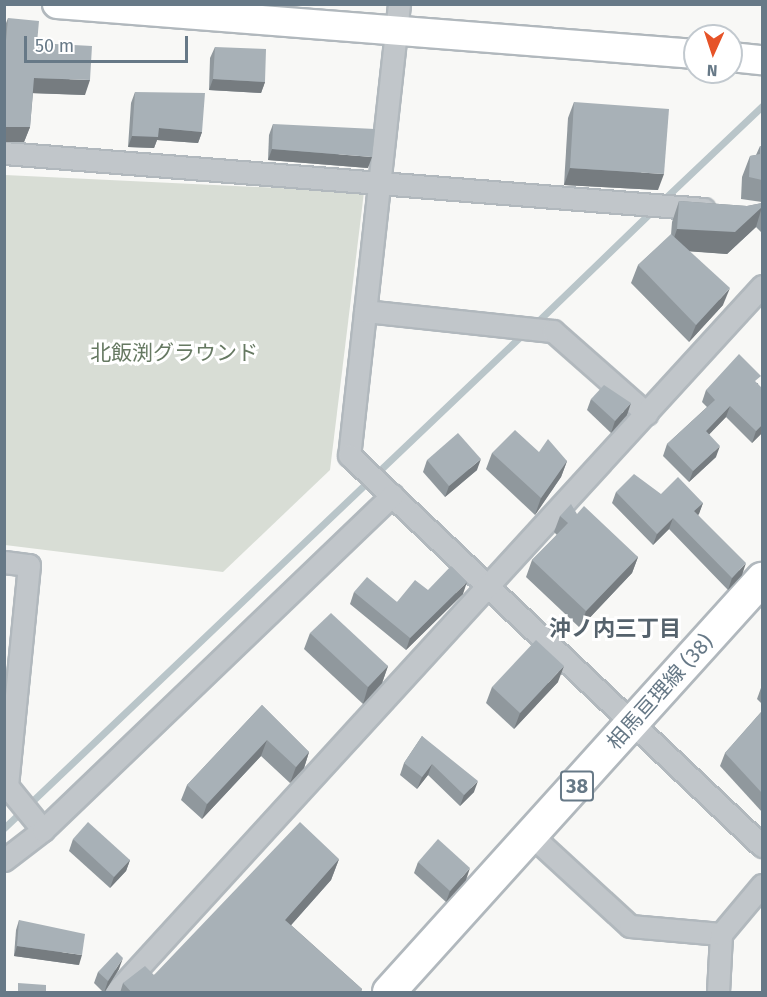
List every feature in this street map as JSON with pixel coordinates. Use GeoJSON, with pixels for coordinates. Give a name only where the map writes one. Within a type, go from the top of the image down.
{"type":"FeatureCollection","features":[{"type":"Feature","properties":{"kind":"main road","name":"相馬亘理線 (38)"},"geometry":{"type":"LineString","coordinates":[[389,993],[762,579]]}},
{"type":"Feature","properties":{"kind":"street"},"geometry":{"type":"LineString","coordinates":[[70,5],[397,18],[683,53]]}},
{"type":"Feature","properties":{"kind":"street"},"geometry":{"type":"LineString","coordinates":[[397,18],[348,455],[762,846]]}},
{"type":"Feature","properties":{"kind":"street"},"geometry":{"type":"LineString","coordinates":[[743,58],[762,60]]}},
{"type":"Feature","properties":{"kind":"street"},"geometry":{"type":"LineString","coordinates":[[4,153],[380,181],[729,211]]}},
{"type":"Feature","properties":{"kind":"street"},"geometry":{"type":"LineString","coordinates":[[116,993],[490,588],[762,286]]}},
{"type":"Feature","properties":{"kind":"street"},"geometry":{"type":"LineString","coordinates":[[365,311],[553,332],[647,414]]}},
{"type":"Feature","properties":{"kind":"street"},"geometry":{"type":"LineString","coordinates":[[4,860],[388,491]]}},
{"type":"Feature","properties":{"kind":"street"},"geometry":{"type":"LineString","coordinates":[[4,562],[28,565],[10,702],[7,786],[40,827]]}},
{"type":"Feature","properties":{"kind":"street"},"geometry":{"type":"LineString","coordinates":[[532,836],[630,926],[722,934]]}},
{"type":"Feature","properties":{"kind":"street"},"geometry":{"type":"LineString","coordinates":[[718,993],[722,934],[762,885]]}},
{"type":"Feature","properties":{"kind":"green space","name":"北飯渕グラウンド"},"geometry":{"type":"Polygon","coordinates":[[[5,175],[364,192],[330,470],[223,572],[5,545],[5,175]]]}},
{"type":"Feature","properties":{"kind":"building"},"geometry":{"type":"Polygon","coordinates":[[[8,18],[39,21],[37,43],[92,46],[90,80],[34,78],[30,127],[4,127],[4,63],[8,18]]]}},
{"type":"Feature","properties":{"kind":"building"},"geometry":{"type":"Polygon","coordinates":[[[215,47],[266,49],[265,82],[213,79],[215,47]]]}},
{"type":"Feature","properties":{"kind":"building"},"geometry":{"type":"Polygon","coordinates":[[[135,92],[205,93],[202,132],[159,128],[158,137],[132,136],[135,92]]]}},
{"type":"Feature","properties":{"kind":"building"},"geometry":{"type":"Polygon","coordinates":[[[574,102],[669,109],[664,174],[570,168],[574,102]]]}},
{"type":"Feature","properties":{"kind":"building"},"geometry":{"type":"Polygon","coordinates":[[[273,124],[375,129],[372,157],[272,149],[273,124]]]}},
{"type":"Feature","properties":{"kind":"building"},"geometry":{"type":"Polygon","coordinates":[[[760,146],[762,146],[762,180],[749,177],[750,156],[760,154],[760,146]]]}},
{"type":"Feature","properties":{"kind":"building"},"geometry":{"type":"Polygon","coordinates":[[[679,201],[747,206],[762,203],[762,207],[735,232],[677,229],[679,201]]]}},
{"type":"Feature","properties":{"kind":"building"},"geometry":{"type":"Polygon","coordinates":[[[671,234],[730,288],[696,325],[638,265],[671,234]]]}},
{"type":"Feature","properties":{"kind":"building"},"geometry":{"type":"Polygon","coordinates":[[[739,354],[761,376],[755,381],[762,388],[762,425],[756,431],[730,406],[706,431],[720,446],[693,471],[667,444],[715,400],[706,390],[739,354]]]}},
{"type":"Feature","properties":{"kind":"building"},"geometry":{"type":"Polygon","coordinates":[[[604,385],[631,403],[615,421],[591,399],[604,385]]]}},
{"type":"Feature","properties":{"kind":"building"},"geometry":{"type":"Polygon","coordinates":[[[515,430],[539,452],[548,439],[567,461],[541,498],[492,453],[515,430]]]}},
{"type":"Feature","properties":{"kind":"building"},"geometry":{"type":"Polygon","coordinates":[[[458,433],[481,459],[449,486],[427,460],[458,433]]]}},
{"type":"Feature","properties":{"kind":"building"},"geometry":{"type":"Polygon","coordinates":[[[634,474],[661,494],[678,477],[703,503],[694,511],[746,563],[732,578],[673,518],[657,534],[616,492],[634,474]]]}},
{"type":"Feature","properties":{"kind":"building"},"geometry":{"type":"Polygon","coordinates":[[[571,504],[577,514],[584,506],[638,557],[586,611],[532,560],[568,523],[560,516],[571,504]]]}},
{"type":"Feature","properties":{"kind":"building"},"geometry":{"type":"Polygon","coordinates":[[[451,566],[467,582],[410,638],[354,592],[367,577],[397,602],[415,580],[428,590],[451,566]]]}},
{"type":"Feature","properties":{"kind":"building"},"geometry":{"type":"Polygon","coordinates":[[[331,613],[388,666],[368,687],[310,633],[331,613]]]}},
{"type":"Feature","properties":{"kind":"building"},"geometry":{"type":"Polygon","coordinates":[[[536,640],[564,666],[520,713],[492,687],[536,640]]]}},
{"type":"Feature","properties":{"kind":"building"},"geometry":{"type":"Polygon","coordinates":[[[262,705],[309,752],[296,767],[267,740],[207,804],[187,785],[262,705]]]}},
{"type":"Feature","properties":{"kind":"building"},"geometry":{"type":"Polygon","coordinates":[[[762,711],[762,793],[725,753],[762,711]]]}},
{"type":"Feature","properties":{"kind":"building"},"geometry":{"type":"Polygon","coordinates":[[[422,736],[478,781],[464,795],[432,764],[422,777],[404,763],[422,736]]]}},
{"type":"Feature","properties":{"kind":"building"},"geometry":{"type":"Polygon","coordinates":[[[88,822],[130,860],[114,877],[73,839],[88,822]]]}},
{"type":"Feature","properties":{"kind":"building"},"geometry":{"type":"Polygon","coordinates":[[[300,822],[339,859],[285,920],[362,989],[359,993],[132,993],[123,983],[145,966],[154,975],[300,822]]]}},
{"type":"Feature","properties":{"kind":"building"},"geometry":{"type":"Polygon","coordinates":[[[438,839],[470,868],[450,891],[418,862],[438,839]]]}},
{"type":"Feature","properties":{"kind":"building"},"geometry":{"type":"Polygon","coordinates":[[[19,920],[85,934],[82,955],[17,946],[19,920]]]}},
{"type":"Feature","properties":{"kind":"building"},"geometry":{"type":"Polygon","coordinates":[[[117,952],[123,958],[108,981],[98,972],[117,952]]]}},
{"type":"Feature","properties":{"kind":"building"},"geometry":{"type":"Polygon","coordinates":[[[18,983],[46,985],[46,993],[18,993],[18,983]]]}},
{"type":"Feature","properties":{"kind":"waterway"},"geometry":{"type":"LineString","coordinates":[[662,201],[762,106]]}},
{"type":"Feature","properties":{"kind":"waterway"},"geometry":{"type":"LineString","coordinates":[[535,324],[654,209]]}},
{"type":"Feature","properties":{"kind":"waterway"},"geometry":{"type":"LineString","coordinates":[[4,828],[524,333]]}},
{"type":"Feature","properties":{"kind":"district","name":"沖ノ内三丁目"},"geometry":{"type":"Point","coordinates":[615,629]}}]}
